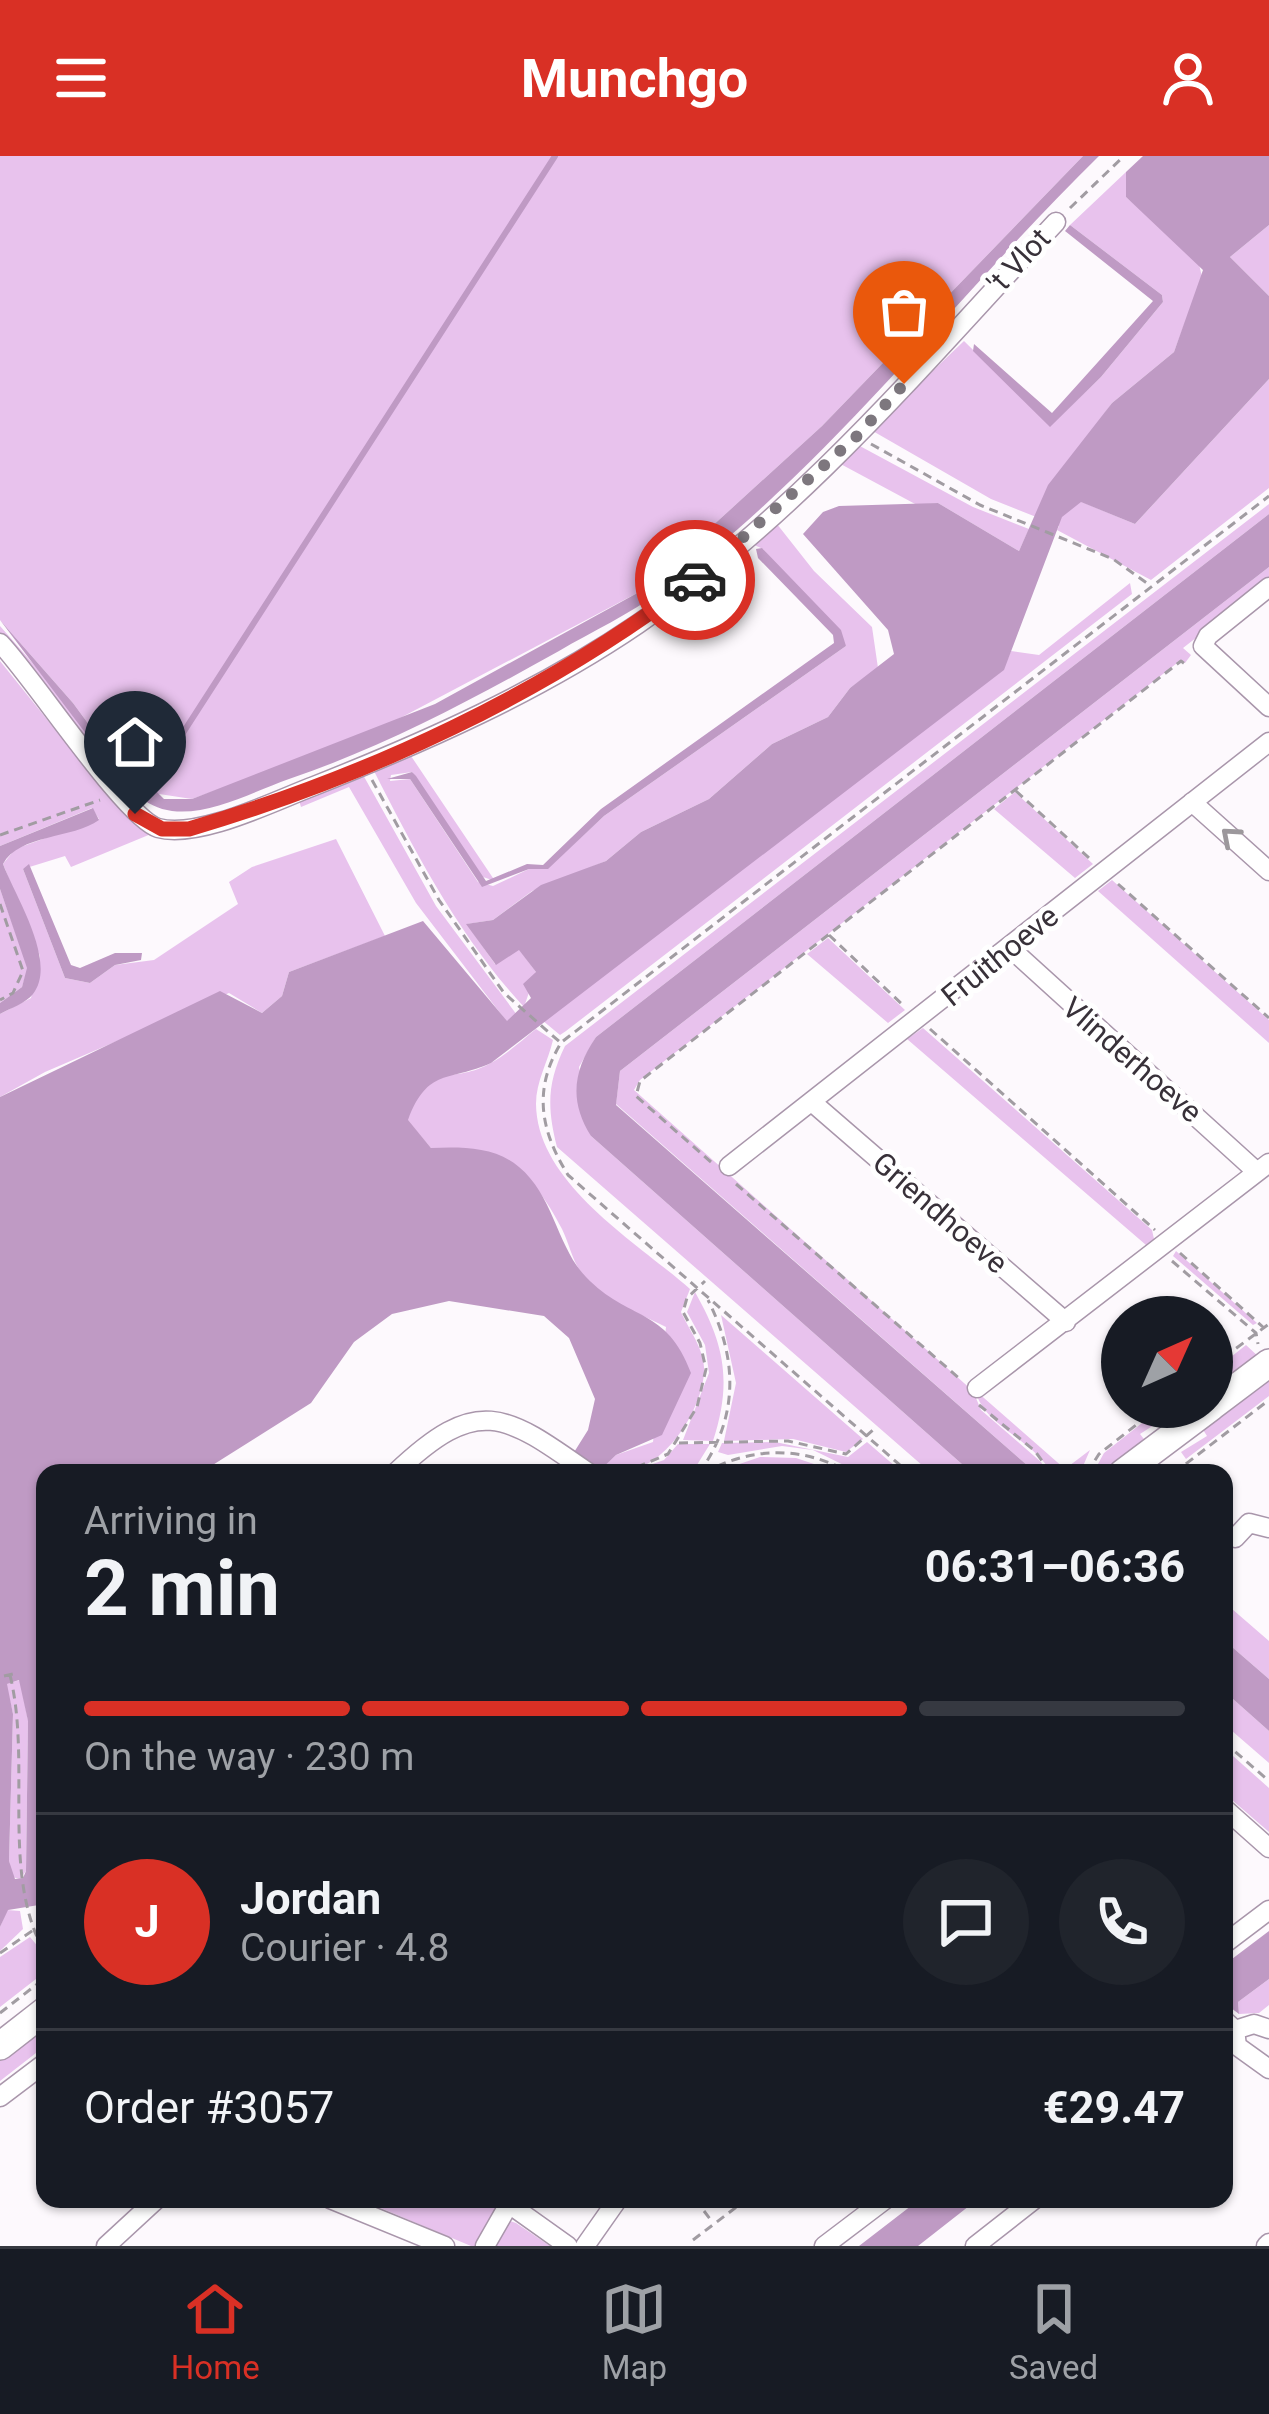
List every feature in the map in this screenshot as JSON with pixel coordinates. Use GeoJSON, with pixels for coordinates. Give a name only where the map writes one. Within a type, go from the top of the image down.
{"type":"FeatureCollection","features":[{"type":"Feature","properties":{"kind":"street","name":"'t Vlot"},"geometry":{"type":"LineString","coordinates":[[0,643],[56,707],[120,795],[151,826],[189,829],[364,766],[532,687],[637,625],[723,560],[857,436],[1056,221]]}},
{"type":"Feature","properties":{"kind":"street"},"geometry":{"type":"LineString","coordinates":[[1269,587],[1208,635],[1206,653],[1269,707]]}},
{"type":"Feature","properties":{"kind":"street","name":"Fruithoeve"},"geometry":{"type":"LineString","coordinates":[[725,1170],[1269,742]]}},
{"type":"Feature","properties":{"kind":"street"},"geometry":{"type":"LineString","coordinates":[[1192,802],[1269,871]]}},
{"type":"Feature","properties":{"kind":"street","name":"Vlinderhoeve"},"geometry":{"type":"LineString","coordinates":[[1009,946],[1263,1167]]}},
{"type":"Feature","properties":{"kind":"street","name":"Griendhoeve"},"geometry":{"type":"LineString","coordinates":[[813,1103],[1066,1322]]}},
{"type":"Feature","properties":{"kind":"street"},"geometry":{"type":"LineString","coordinates":[[975,1392],[1263,1167]]}},
{"type":"Feature","properties":{"kind":"street"},"geometry":{"type":"LineString","coordinates":[[1233,1390],[1269,1363]]}},
{"type":"Feature","properties":{"kind":"street"},"geometry":{"type":"LineString","coordinates":[[405,1464],[442,1431],[469,1421],[500,1420],[576,1464]]}},
{"type":"Feature","properties":{"kind":"street"},"geometry":{"type":"LineString","coordinates":[[1135,1464],[1182,1428]]}},
{"type":"Feature","properties":{"kind":"street"},"geometry":{"type":"LineString","coordinates":[[1235,1538],[1249,1523],[1269,1528]]}},
{"type":"Feature","properties":{"kind":"street"},"geometry":{"type":"LineString","coordinates":[[1233,1816],[1269,1848]]}},
{"type":"Feature","properties":{"kind":"street"},"geometry":{"type":"LineString","coordinates":[[1233,1936],[1269,1910]]}},
{"type":"Feature","properties":{"kind":"street"},"geometry":{"type":"LineString","coordinates":[[0,2046],[36,2019]]}},
{"type":"Feature","properties":{"kind":"street"},"geometry":{"type":"LineString","coordinates":[[1233,2033],[1254,2024],[1269,2029]]}},
{"type":"Feature","properties":{"kind":"street"},"geometry":{"type":"LineString","coordinates":[[1233,2037],[1269,2069]]}},
{"type":"Feature","properties":{"kind":"street"},"geometry":{"type":"LineString","coordinates":[[0,2097],[36,2070]]}},
{"type":"Feature","properties":{"kind":"street"},"geometry":{"type":"LineString","coordinates":[[106,2246],[147,2208]]}},
{"type":"Feature","properties":{"kind":"street"},"geometry":{"type":"LineString","coordinates":[[352,2208],[445,2246]]}},
{"type":"Feature","properties":{"kind":"street"},"geometry":{"type":"LineString","coordinates":[[485,2246],[502,2208]]}},
{"type":"Feature","properties":{"kind":"street"},"geometry":{"type":"LineString","coordinates":[[514,2208],[568,2246]]}},
{"type":"Feature","properties":{"kind":"street"},"geometry":{"type":"LineString","coordinates":[[585,2246],[612,2208]]}},
{"type":"Feature","properties":{"kind":"street"},"geometry":{"type":"LineString","coordinates":[[824,2246],[874,2208]]}},
{"type":"Feature","properties":{"kind":"street"},"geometry":{"type":"LineString","coordinates":[[975,2246],[1024,2208]]}},
{"type":"Feature","properties":{"kind":"path","name":"'t Vlot"},"geometry":{"type":"LineString","coordinates":[[1056,221],[1124,156]]}},
{"type":"Feature","properties":{"kind":"path"},"geometry":{"type":"LineString","coordinates":[[857,436],[980,505],[1113,559],[1152,587]]}},
{"type":"Feature","properties":{"kind":"path"},"geometry":{"type":"LineString","coordinates":[[899,1464],[581,1188],[548,1141],[542,1095],[561,1042],[1269,496]]}},
{"type":"Feature","properties":{"kind":"path"},"geometry":{"type":"LineString","coordinates":[[1043,1464],[975,1392],[636,1096],[636,1088],[1181,661],[1185,664]]}},
{"type":"Feature","properties":{"kind":"path"},"geometry":{"type":"LineString","coordinates":[[364,766],[439,900],[520,1011],[561,1042]]}},
{"type":"Feature","properties":{"kind":"path"},"geometry":{"type":"LineString","coordinates":[[1015,790],[1269,1018]]}},
{"type":"Feature","properties":{"kind":"path"},"geometry":{"type":"LineString","coordinates":[[0,835],[120,795]]}},
{"type":"Feature","properties":{"kind":"path"},"geometry":{"type":"LineString","coordinates":[[0,904],[23,970],[13,993],[0,1000]]}},
{"type":"Feature","properties":{"kind":"path"},"geometry":{"type":"LineString","coordinates":[[828,935],[1256,1333]]}},
{"type":"Feature","properties":{"kind":"path"},"geometry":{"type":"LineString","coordinates":[[1163,1245],[1267,1326],[1233,1350]]}},
{"type":"Feature","properties":{"kind":"path"},"geometry":{"type":"LineString","coordinates":[[647,1464],[661,1459],[677,1443],[697,1407],[706,1369],[700,1343],[683,1312],[705,1281]]}},
{"type":"Feature","properties":{"kind":"path"},"geometry":{"type":"LineString","coordinates":[[706,1296],[720,1323],[732,1374],[718,1442],[707,1464]]}},
{"type":"Feature","properties":{"kind":"path"},"geometry":{"type":"LineString","coordinates":[[1186,1464],[1269,1400]]}},
{"type":"Feature","properties":{"kind":"path"},"geometry":{"type":"LineString","coordinates":[[1093,1464],[1132,1428]]}},
{"type":"Feature","properties":{"kind":"path"},"geometry":{"type":"LineString","coordinates":[[677,1443],[788,1441],[846,1454],[874,1429]]}},
{"type":"Feature","properties":{"kind":"path"},"geometry":{"type":"LineString","coordinates":[[723,1464],[741,1456],[776,1452],[807,1455],[829,1464]]}},
{"type":"Feature","properties":{"kind":"path"},"geometry":{"type":"LineString","coordinates":[[11,1674],[20,1734],[15,1842],[23,1918],[36,1941]]}},
{"type":"Feature","properties":{"kind":"path"},"geometry":{"type":"LineString","coordinates":[[1233,1750],[1269,1781]]}},
{"type":"Feature","properties":{"kind":"path"},"geometry":{"type":"LineString","coordinates":[[0,1953],[36,1927]]}},
{"type":"Feature","properties":{"kind":"path"},"geometry":{"type":"LineString","coordinates":[[0,2013],[36,1985]]}},
{"type":"Feature","properties":{"kind":"path"},"geometry":{"type":"LineString","coordinates":[[702,2208],[714,2224]]}},
{"type":"Feature","properties":{"kind":"path"},"geometry":{"type":"LineString","coordinates":[[693,2240],[736,2208]]}},
{"type":"Feature","properties":{"kind":"shaded area"},"geometry":{"type":"Polygon","coordinates":[[[0,156],[1083,156],[822,426],[641,591],[368,735],[192,799],[146,792],[135,808],[0,637],[0,626],[58,692],[120,779],[126,775],[73,703],[0,620],[0,156]]]}},
{"type":"Feature","properties":{"kind":"shaded area"},"geometry":{"type":"Polygon","coordinates":[[[1083,156],[1099,156],[834,437],[721,543],[649,599],[461,704],[324,766],[197,810],[160,808],[144,800],[152,787],[164,799],[192,799],[435,704],[641,591],[822,426],[1083,156]]]}},
{"type":"Feature","properties":{"kind":"shaded area"},"geometry":{"type":"Polygon","coordinates":[[[1143,156],[1269,156],[1269,225],[1230,257],[1269,296],[1269,379],[1135,524],[1081,502],[1062,517],[1004,670],[491,1063],[432,1084],[408,1120],[431,1148],[488,1151],[519,1167],[540,1192],[586,1277],[670,1336],[691,1373],[662,1435],[606,1464],[567,1464],[588,1430],[595,1399],[569,1338],[544,1316],[449,1301],[392,1314],[354,1342],[311,1403],[214,1464],[36,1464],[36,1905],[8,1910],[0,1927],[0,1097],[220,991],[262,1013],[282,996],[289,972],[423,921],[507,1021],[531,998],[523,984],[536,972],[519,950],[496,965],[466,924],[493,920],[541,885],[606,861],[641,832],[709,799],[772,744],[828,717],[850,688],[894,654],[888,630],[803,534],[823,512],[839,506],[938,503],[1019,551],[1048,485],[1112,403],[1174,352],[1203,270],[1126,197],[1126,172],[1143,156]],[[19,1680],[7,1684],[13,1714],[9,1861],[15,1879],[23,1878],[28,1721],[19,1680]]]}},
{"type":"Feature","properties":{"kind":"shaded area"},"geometry":{"type":"Polygon","coordinates":[[[1126,172],[1126,197],[1198,260],[1202,277],[1174,352],[1112,403],[1044,497],[1082,502],[1135,524],[1269,379],[1269,488],[1151,580],[1057,530],[1059,526],[991,499],[871,430],[964,341],[1050,426],[1101,377],[1163,302],[1162,295],[1070,225],[1126,172]]]}},
{"type":"Feature","properties":{"kind":"shaded area"},"geometry":{"type":"Polygon","coordinates":[[[1070,225],[1162,295],[1163,302],[1101,377],[1050,427],[973,351],[974,344],[1052,413],[1153,301],[1065,231],[1070,225]]]}},
{"type":"Feature","properties":{"kind":"shaded area"},"geometry":{"type":"Polygon","coordinates":[[[1269,225],[1269,296],[1230,257],[1269,225]]]}},
{"type":"Feature","properties":{"kind":"shaded area"},"geometry":{"type":"Polygon","coordinates":[[[858,445],[973,507],[1029,529],[1019,551],[938,503],[917,505],[835,461],[858,445]]]}},
{"type":"Feature","properties":{"kind":"shaded area"},"geometry":{"type":"Polygon","coordinates":[[[1269,504],[1269,514],[596,1037],[579,1067],[591,1136],[962,1464],[921,1464],[557,1147],[550,1096],[565,1046],[1269,504]]]}},
{"type":"Feature","properties":{"kind":"shaded area"},"geometry":{"type":"Polygon","coordinates":[[[1269,514],[1269,567],[620,1071],[616,1105],[1026,1464],[962,1464],[591,1136],[579,1111],[577,1086],[582,1062],[596,1037],[1269,514]]]}},
{"type":"Feature","properties":{"kind":"shaded area"},"geometry":{"type":"Polygon","coordinates":[[[773,519],[814,571],[872,627],[878,668],[850,688],[828,717],[772,744],[709,799],[641,832],[606,861],[532,891],[493,920],[467,924],[495,964],[519,949],[536,972],[524,1007],[460,924],[374,771],[409,753],[495,881],[480,876],[412,772],[391,775],[390,781],[410,779],[478,882],[493,886],[529,869],[548,868],[604,816],[846,646],[763,549],[748,542],[773,519]]]}},
{"type":"Feature","properties":{"kind":"shaded area"},"geometry":{"type":"Polygon","coordinates":[[[762,548],[841,630],[846,646],[604,816],[548,869],[529,869],[482,887],[410,779],[387,779],[412,772],[416,776],[486,881],[527,864],[543,865],[601,809],[834,643],[833,635],[758,558],[756,549],[762,548]]]}},
{"type":"Feature","properties":{"kind":"shaded area"},"geometry":{"type":"Polygon","coordinates":[[[1269,567],[1269,581],[1183,648],[1191,655],[1185,663],[1181,660],[640,1080],[634,1090],[973,1391],[981,1410],[1042,1464],[1026,1464],[616,1104],[620,1071],[1269,567]]]}},
{"type":"Feature","properties":{"kind":"shaded area"},"geometry":{"type":"Polygon","coordinates":[[[1130,583],[1132,594],[566,1031],[560,1035],[542,1020],[1003,670],[1011,651],[1039,655],[1130,583]]]}},
{"type":"Feature","properties":{"kind":"shaded area"},"geometry":{"type":"Polygon","coordinates":[[[0,620],[73,703],[126,775],[121,780],[0,620]]]}},
{"type":"Feature","properties":{"kind":"shaded area"},"geometry":{"type":"Polygon","coordinates":[[[0,661],[95,779],[151,834],[71,867],[65,856],[23,869],[65,978],[90,983],[115,965],[154,960],[238,904],[229,882],[252,867],[336,839],[385,936],[289,972],[282,996],[262,1013],[229,993],[45,1072],[0,1097],[0,1014],[31,998],[40,956],[3,864],[15,849],[99,819],[92,808],[0,846],[0,661]]]}},
{"type":"Feature","properties":{"kind":"shaded area"},"geometry":{"type":"Polygon","coordinates":[[[362,773],[436,906],[517,1015],[507,1022],[416,903],[349,787],[301,807],[298,797],[362,773]]]}},
{"type":"Feature","properties":{"kind":"shaded area"},"geometry":{"type":"Polygon","coordinates":[[[1015,792],[1093,864],[1075,878],[994,809],[1015,792]]]}},
{"type":"Feature","properties":{"kind":"shaded area"},"geometry":{"type":"Polygon","coordinates":[[[93,808],[99,820],[21,847],[3,864],[32,929],[41,965],[33,994],[0,1014],[0,1003],[22,987],[27,968],[0,889],[0,846],[93,808]]]}},
{"type":"Feature","properties":{"kind":"shaded area"},"geometry":{"type":"Polygon","coordinates":[[[29,864],[71,965],[80,968],[115,953],[142,953],[141,960],[115,965],[90,983],[65,978],[23,869],[29,864]]]}},
{"type":"Feature","properties":{"kind":"shaded area"},"geometry":{"type":"Polygon","coordinates":[[[1112,880],[1269,1020],[1269,1043],[1098,891],[1112,880]]]}},
{"type":"Feature","properties":{"kind":"shaded area"},"geometry":{"type":"Polygon","coordinates":[[[0,889],[28,968],[22,987],[0,1003],[0,889]]]}},
{"type":"Feature","properties":{"kind":"shaded area"},"geometry":{"type":"Polygon","coordinates":[[[828,938],[905,1010],[888,1023],[807,954],[828,938]]]}},
{"type":"Feature","properties":{"kind":"shaded area"},"geometry":{"type":"Polygon","coordinates":[[[923,1028],[1152,1230],[1154,1239],[1146,1245],[907,1039],[923,1028]]]}},
{"type":"Feature","properties":{"kind":"shaded area"},"geometry":{"type":"Polygon","coordinates":[[[536,1029],[553,1040],[536,1104],[541,1133],[553,1160],[594,1209],[690,1289],[681,1312],[704,1366],[700,1392],[683,1430],[646,1464],[606,1464],[616,1455],[653,1442],[666,1327],[589,1282],[551,1208],[525,1177],[494,1157],[431,1148],[407,1120],[433,1080],[475,1070],[536,1029]]]}},
{"type":"Feature","properties":{"kind":"shaded area"},"geometry":{"type":"Polygon","coordinates":[[[1176,1251],[1227,1296],[1219,1296],[1173,1256],[1176,1251]]]}},
{"type":"Feature","properties":{"kind":"shaded area"},"geometry":{"type":"Polygon","coordinates":[[[695,1292],[713,1329],[722,1364],[722,1400],[713,1441],[683,1440],[709,1373],[705,1345],[687,1312],[695,1292]]]}},
{"type":"Feature","properties":{"kind":"shaded area"},"geometry":{"type":"Polygon","coordinates":[[[1233,1302],[1257,1323],[1253,1325],[1233,1308],[1233,1302]]]}},
{"type":"Feature","properties":{"kind":"shaded area"},"geometry":{"type":"Polygon","coordinates":[[[721,1315],[863,1439],[846,1452],[793,1439],[724,1441],[736,1383],[721,1315]]]}},
{"type":"Feature","properties":{"kind":"shaded area"},"geometry":{"type":"Polygon","coordinates":[[[1246,1345],[1260,1358],[1233,1378],[1233,1355],[1246,1345]]]}},
{"type":"Feature","properties":{"kind":"shaded area"},"geometry":{"type":"Polygon","coordinates":[[[1261,1381],[1269,1382],[1269,1396],[1233,1423],[1233,1401],[1261,1381]]]}},
{"type":"Feature","properties":{"kind":"shaded area"},"geometry":{"type":"Polygon","coordinates":[[[976,1391],[1059,1464],[1045,1464],[980,1403],[976,1391]]]}},
{"type":"Feature","properties":{"kind":"shaded area"},"geometry":{"type":"Polygon","coordinates":[[[1136,1428],[1149,1428],[1140,1434],[1147,1443],[1119,1464],[1098,1464],[1104,1453],[1136,1428]]]}},
{"type":"Feature","properties":{"kind":"shaded area"},"geometry":{"type":"Polygon","coordinates":[[[1202,1428],[1227,1428],[1186,1459],[1181,1452],[1207,1436],[1202,1428]]]}},
{"type":"Feature","properties":{"kind":"shaded area"},"geometry":{"type":"Polygon","coordinates":[[[775,1442],[848,1457],[867,1442],[893,1464],[842,1464],[813,1450],[782,1446],[728,1455],[718,1452],[722,1443],[775,1442]]]}},
{"type":"Feature","properties":{"kind":"shaded area"},"geometry":{"type":"Polygon","coordinates":[[[678,1444],[710,1444],[698,1464],[653,1464],[664,1460],[678,1444]]]}},
{"type":"Feature","properties":{"kind":"shaded area"},"geometry":{"type":"Polygon","coordinates":[[[760,1457],[796,1458],[814,1464],[739,1464],[760,1457]]]}},
{"type":"Feature","properties":{"kind":"shaded area"},"geometry":{"type":"Polygon","coordinates":[[[1233,1610],[1269,1641],[1269,1679],[1233,1648],[1233,1610]]]}},
{"type":"Feature","properties":{"kind":"shaded area"},"geometry":{"type":"Polygon","coordinates":[[[1233,1648],[1269,1679],[1269,1731],[1233,1699],[1233,1648]]]}},
{"type":"Feature","properties":{"kind":"shaded area"},"geometry":{"type":"Polygon","coordinates":[[[20,1680],[28,1720],[26,1871],[20,1879],[12,1877],[9,1861],[13,1714],[6,1684],[20,1680]]]}},
{"type":"Feature","properties":{"kind":"shaded area"},"geometry":{"type":"Polygon","coordinates":[[[1233,1699],[1269,1731],[1269,1763],[1233,1732],[1233,1699]]]}},
{"type":"Feature","properties":{"kind":"shaded area"},"geometry":{"type":"Polygon","coordinates":[[[1233,1756],[1269,1788],[1269,1832],[1233,1801],[1233,1756]]]}},
{"type":"Feature","properties":{"kind":"shaded area"},"geometry":{"type":"Polygon","coordinates":[[[7,1910],[20,1911],[23,1929],[0,1951],[0,1927],[7,1910]]]}},
{"type":"Feature","properties":{"kind":"shaded area"},"geometry":{"type":"Polygon","coordinates":[[[1269,1931],[1269,1979],[1238,2002],[1239,2014],[1233,2010],[1233,1958],[1269,1931]]]}},
{"type":"Feature","properties":{"kind":"shaded area"},"geometry":{"type":"Polygon","coordinates":[[[30,1937],[36,1944],[36,1979],[0,2007],[0,1957],[30,1937]]]}},
{"type":"Feature","properties":{"kind":"shaded area"},"geometry":{"type":"Polygon","coordinates":[[[1269,1979],[1269,2005],[1259,2013],[1239,2014],[1238,2002],[1269,1979]]]}},
{"type":"Feature","properties":{"kind":"shaded area"},"geometry":{"type":"Polygon","coordinates":[[[36,2029],[36,2053],[0,2081],[0,2058],[36,2029]]]}},
{"type":"Feature","properties":{"kind":"shaded area"},"geometry":{"type":"Polygon","coordinates":[[[380,2208],[496,2208],[478,2246],[380,2208]]]}},
{"type":"Feature","properties":{"kind":"shaded area"},"geometry":{"type":"Polygon","coordinates":[[[908,2208],[967,2208],[918,2246],[859,2246],[908,2208]]]}},
{"type":"Feature","properties":{"kind":"shaded area"},"geometry":{"type":"Polygon","coordinates":[[[510,2221],[516,2223],[550,2246],[491,2246],[510,2221]]]}},
{"type":"Feature","properties":{"kind":"waterway"},"geometry":{"type":"LineString","coordinates":[[159,770],[555,156]]}},
{"type":"Feature","properties":{"kind":"way so far"},"geometry":{"type":"LineString","coordinates":[[695,580],[723,560],[857,436],[904,384]]}},
{"type":"Feature","properties":{"kind":"route"},"geometry":{"type":"LineString","coordinates":[[135,814],[151,826],[189,829],[364,766],[532,687],[637,625],[695,580]]}}]}
